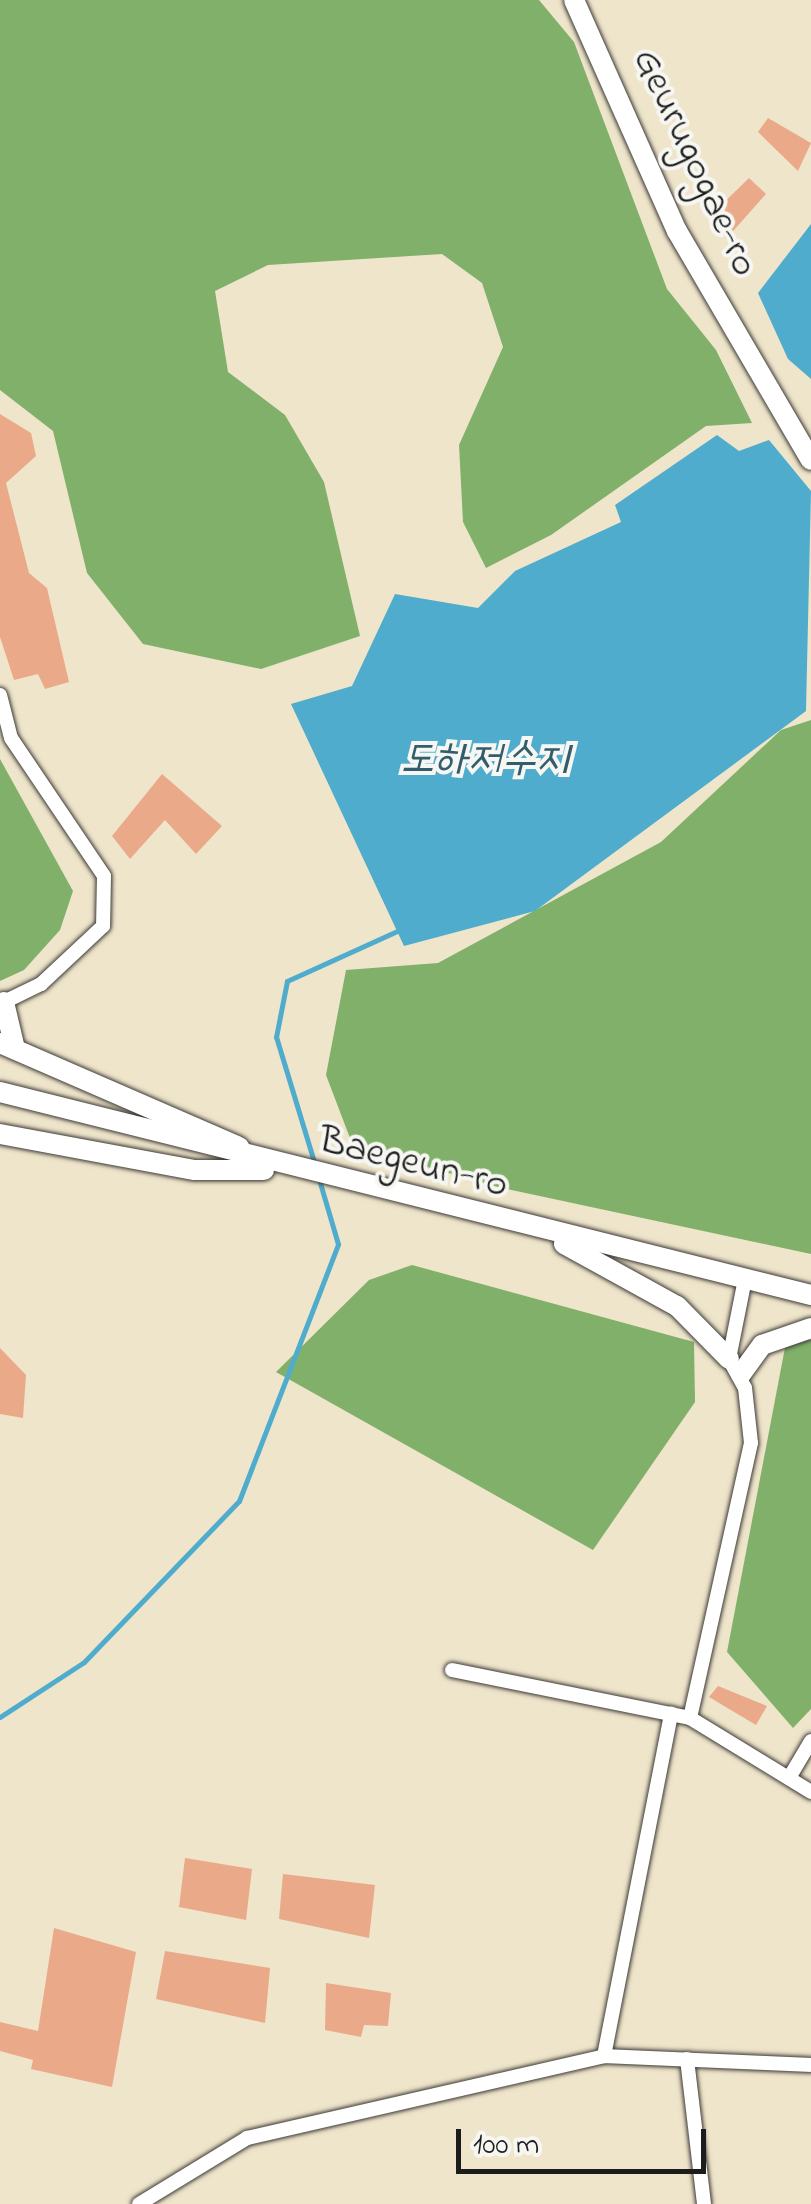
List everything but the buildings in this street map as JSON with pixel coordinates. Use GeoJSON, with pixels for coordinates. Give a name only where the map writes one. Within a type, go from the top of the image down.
{"type":"FeatureCollection","features":[{"type":"Feature","properties":{"kind":"main road","name":"Geurugogae-ro"},"geometry":{"type":"LineString","coordinates":[[574,0],[677,231],[811,460]]}},
{"type":"Feature","properties":{"kind":"main road"},"geometry":{"type":"LineString","coordinates":[[2,1003],[7,1046],[298,1172]]}},
{"type":"Feature","properties":{"kind":"main road","name":"Baegeun-ro"},"geometry":{"type":"LineString","coordinates":[[0,1092],[330,1182],[811,1295]]}},
{"type":"Feature","properties":{"kind":"main road"},"geometry":{"type":"LineString","coordinates":[[0,1134],[195,1170],[298,1172]]}},
{"type":"Feature","properties":{"kind":"main road"},"geometry":{"type":"LineString","coordinates":[[540,1231],[677,1306],[735,1366],[762,1345],[811,1328]]}},
{"type":"Feature","properties":{"kind":"street"},"geometry":{"type":"LineString","coordinates":[[0,695],[11,738],[104,876],[102,926],[41,984],[2,1003]]}},
{"type":"Feature","properties":{"kind":"street"},"geometry":{"type":"LineString","coordinates":[[690,1718],[751,1443],[735,1366],[746,1280]]}},
{"type":"Feature","properties":{"kind":"street"},"geometry":{"type":"LineString","coordinates":[[452,1670],[690,1718],[811,1792]]}},
{"type":"Feature","properties":{"kind":"street"},"geometry":{"type":"LineString","coordinates":[[604,2056],[671,1714]]}},
{"type":"Feature","properties":{"kind":"street"},"geometry":{"type":"LineString","coordinates":[[789,1778],[811,1741]]}},
{"type":"Feature","properties":{"kind":"street"},"geometry":{"type":"LineString","coordinates":[[139,2204],[247,2138],[604,2056],[811,2065]]}},
{"type":"Feature","properties":{"kind":"street"},"geometry":{"type":"LineString","coordinates":[[687,2059],[704,2204]]}},
{"type":"Feature","properties":{"kind":"green space"},"geometry":{"type":"Polygon","coordinates":[[[0,0],[539,0],[574,42],[667,289],[716,350],[752,423],[706,426],[551,535],[486,568],[463,522],[459,445],[503,347],[482,283],[442,254],[268,265],[215,291],[228,372],[285,415],[324,482],[360,636],[261,669],[143,644],[87,573],[53,431],[0,390],[0,0]]]}},
{"type":"Feature","properties":{"kind":"green space"},"geometry":{"type":"Polygon","coordinates":[[[811,720],[811,1254],[498,1187],[353,1146],[326,1075],[346,970],[438,963],[661,842],[781,730],[811,720]]]}},
{"type":"Feature","properties":{"kind":"green space"},"geometry":{"type":"Polygon","coordinates":[[[0,759],[73,891],[60,930],[24,970],[0,981],[0,759]]]}},
{"type":"Feature","properties":{"kind":"green space"},"geometry":{"type":"Polygon","coordinates":[[[412,1265],[694,1342],[695,1402],[593,1550],[276,1372],[369,1280],[412,1265]]]}},
{"type":"Feature","properties":{"kind":"green space"},"geometry":{"type":"Polygon","coordinates":[[[787,1337],[811,1340],[811,1709],[793,1728],[727,1652],[787,1337]]]}},
{"type":"Feature","properties":{"kind":"water"},"geometry":{"type":"Polygon","coordinates":[[[811,224],[811,379],[788,359],[758,293],[811,224]]]}},
{"type":"Feature","properties":{"kind":"water","name":"도하저수지"},"geometry":{"type":"Polygon","coordinates":[[[717,435],[739,451],[769,440],[811,491],[806,711],[535,911],[404,946],[291,704],[352,686],[395,594],[478,608],[515,571],[621,522],[615,505],[717,435]]]}},
{"type":"Feature","properties":{"kind":"waterway"},"geometry":{"type":"LineString","coordinates":[[315,1165],[276,1037],[287,981],[397,931]]}},
{"type":"Feature","properties":{"kind":"waterway"},"geometry":{"type":"LineString","coordinates":[[0,1717],[84,1662],[239,1501],[338,1244],[318,1176]]}}]}
